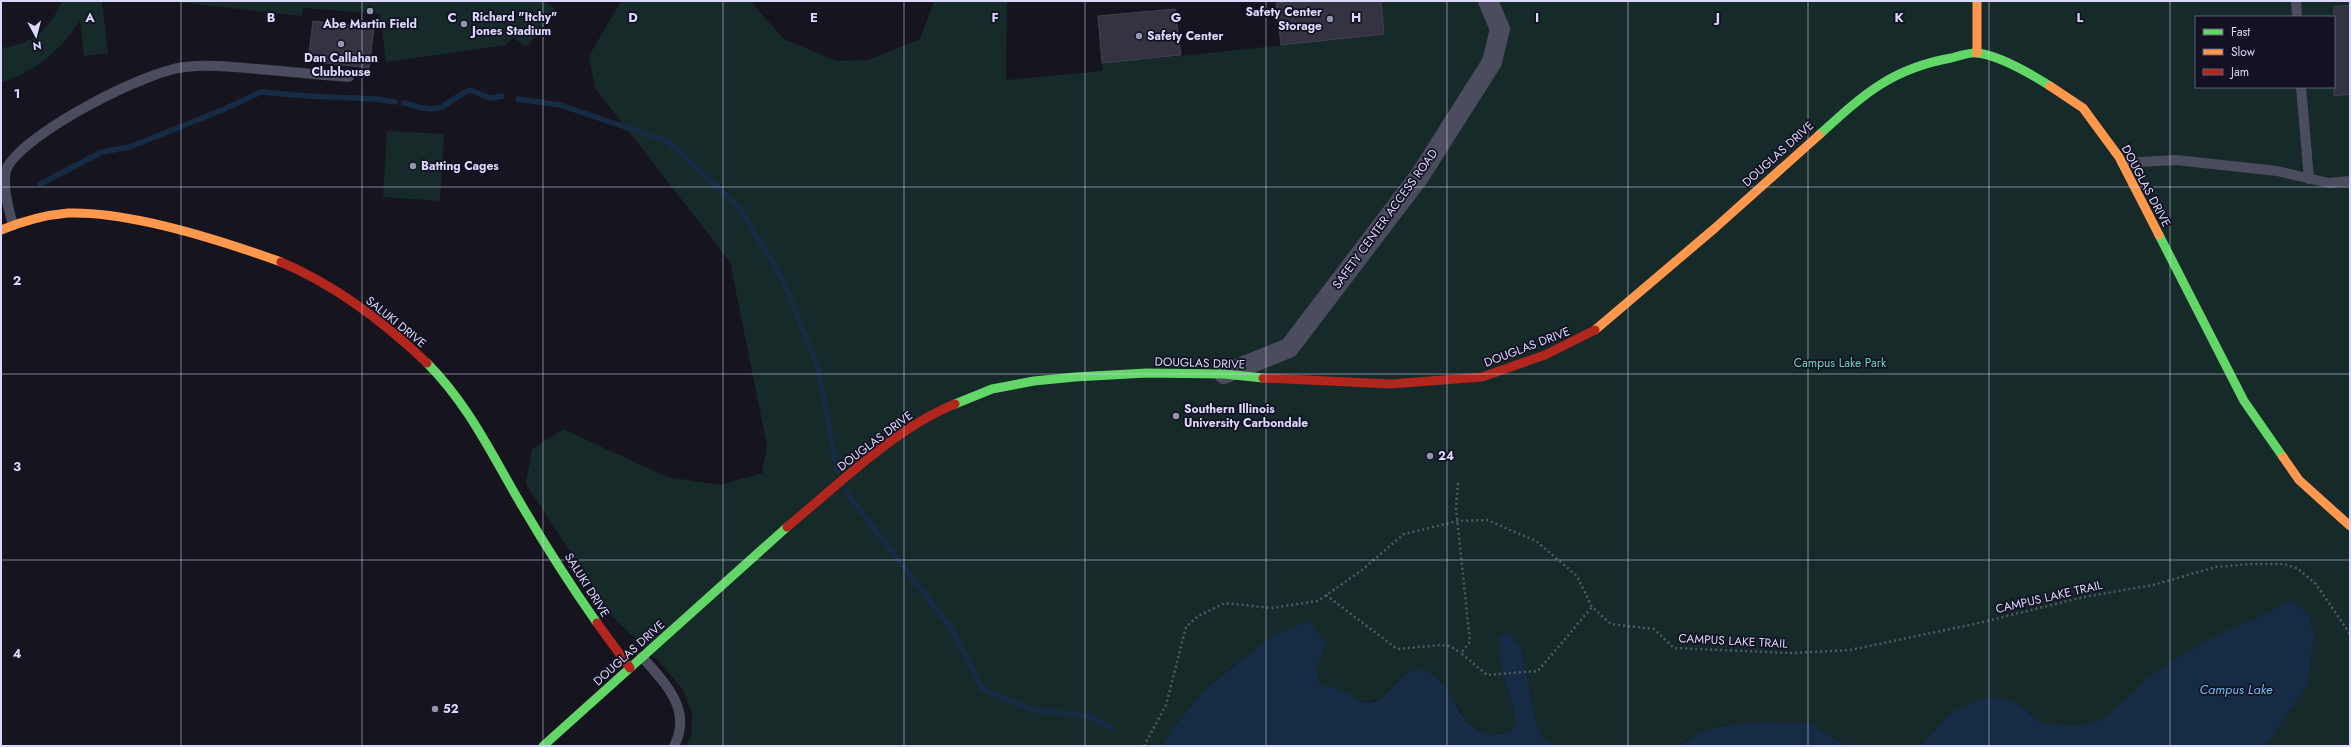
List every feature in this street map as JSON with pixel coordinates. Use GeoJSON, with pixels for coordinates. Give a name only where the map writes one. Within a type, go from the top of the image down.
{"type":"FeatureCollection","features":[{"type":"Feature","properties":{"kind":"street","name":"SAFETY CENTER ACCESS ROAD"},"geometry":{"type":"LineString","coordinates":[[1224,374],[1289,348],[1419,177],[1492,62],[1500,29],[1488,1]]}},
{"type":"Feature","properties":{"kind":"street"},"geometry":{"type":"LineString","coordinates":[[1977,1],[1977,53]]}},
{"type":"Feature","properties":{"kind":"street","name":"DOUGLAS DRIVE"},"geometry":{"type":"LineString","coordinates":[[543,746],[777,535],[880,450],[934,412],[992,389],[1034,381],[1148,373],[1224,374],[1258,378],[1391,384],[1482,377],[1567,346],[1590,334],[1709,233],[1866,94],[1898,73],[1944,59],[1977,53],[1997,59],[2035,76],[2083,108],[2122,163],[2244,401],[2299,480],[2342,522],[2350,526]]}},
{"type":"Feature","properties":{"kind":"street","name":"SALUKI DRIVE"},"geometry":{"type":"LineString","coordinates":[[1,230],[13,225],[50,215],[82,212],[111,215],[222,244],[307,274],[367,312],[426,363],[452,390],[519,502],[602,631],[630,668]]}},
{"type":"Feature","properties":{"kind":"lane"},"geometry":{"type":"LineString","coordinates":[[2296,1],[2296,16]]}},
{"type":"Feature","properties":{"kind":"lane"},"geometry":{"type":"LineString","coordinates":[[13,225],[5,184],[8,166],[26,147],[61,122],[108,94],[147,78],[184,67],[215,66],[349,77]]}},
{"type":"Feature","properties":{"kind":"lane"},"geometry":{"type":"LineString","coordinates":[[2300,88],[2309,179]]}},
{"type":"Feature","properties":{"kind":"lane"},"geometry":{"type":"LineString","coordinates":[[2122,163],[2176,160],[2277,171],[2329,183],[2350,180]]}},
{"type":"Feature","properties":{"kind":"lane"},"geometry":{"type":"LineString","coordinates":[[642,657],[664,682],[675,699],[680,712],[681,734],[674,746]]}},
{"type":"Feature","properties":{"kind":"path"},"geometry":{"type":"LineString","coordinates":[[1458,483],[1456,508],[1470,642],[1461,653]]}},
{"type":"Feature","properties":{"kind":"path","name":"CAMPUS LAKE TRAIL"},"geometry":{"type":"LineString","coordinates":[[1144,746],[1166,705],[1186,627],[1198,616],[1225,603],[1271,608],[1318,601],[1362,570],[1404,534],[1458,521],[1487,520],[1536,541],[1576,576],[1592,607],[1611,624],[1654,629],[1674,648],[1790,653],[1850,650],[1979,623],[2084,597],[2153,585],[2216,567],[2284,564],[2297,568],[2316,584],[2350,634]]}},
{"type":"Feature","properties":{"kind":"path"},"geometry":{"type":"LineString","coordinates":[[1326,595],[1356,616],[1397,649],[1441,645],[1450,646],[1461,653],[1487,675],[1538,671],[1592,607]]}},
{"type":"Feature","properties":{"kind":"green space"},"geometry":{"type":"Polygon","coordinates":[[[62,1],[102,1],[108,53],[84,56],[80,20],[73,31],[46,59],[25,72],[1,83],[1,48],[22,43],[39,34],[51,20],[62,1]]]}},
{"type":"Feature","properties":{"kind":"green space","name":"Richard \"Itchy\" Jones Stadium"},"geometry":{"type":"Polygon","coordinates":[[[168,1],[545,1],[557,11],[526,47],[513,37],[506,45],[386,62],[380,14],[303,8],[302,16],[168,1]]]}},
{"type":"Feature","properties":{"kind":"green space","name":"Campus Lake Park"},"geometry":{"type":"Polygon","coordinates":[[[621,1],[750,1],[784,39],[836,61],[868,60],[920,39],[934,1],[1007,1],[1006,80],[1103,71],[1102,63],[1182,56],[1384,34],[1381,1],[2350,1],[2350,746],[2266,746],[2290,710],[2265,614],[2225,631],[2105,718],[2079,726],[2039,722],[2016,702],[1951,712],[1920,746],[1847,746],[1809,723],[1772,722],[1719,726],[1687,740],[1681,746],[1555,746],[1542,736],[1536,722],[1521,647],[1502,675],[1513,705],[1515,725],[1509,733],[1485,735],[1467,721],[1440,680],[1429,672],[1414,670],[1401,677],[1382,697],[1368,703],[1355,699],[1345,692],[1320,684],[1317,669],[1326,644],[1236,664],[1206,688],[1174,726],[1162,746],[686,746],[691,736],[692,713],[683,690],[663,666],[612,616],[526,484],[532,449],[563,429],[667,477],[721,485],[762,473],[767,446],[730,262],[595,88],[589,56],[621,1]]]}},
{"type":"Feature","properties":{"kind":"green space","name":"Batting Cages"},"geometry":{"type":"Polygon","coordinates":[[[387,131],[444,134],[440,201],[383,197],[387,131]]]}},
{"type":"Feature","properties":{"kind":"water","name":"Campus Lake"},"geometry":{"type":"Polygon","coordinates":[[[2290,600],[2309,616],[2314,635],[2308,684],[2266,746],[1920,746],[1951,712],[1986,697],[2016,702],[2039,722],[2079,726],[2105,718],[2148,678],[2169,662],[2225,631],[2265,614],[2290,600]]]}},
{"type":"Feature","properties":{"kind":"water"},"geometry":{"type":"Polygon","coordinates":[[[1309,621],[1326,644],[1317,669],[1320,684],[1344,691],[1358,700],[1368,703],[1376,701],[1384,695],[1404,675],[1411,671],[1420,669],[1429,672],[1441,681],[1466,720],[1486,735],[1509,733],[1515,725],[1513,705],[1502,675],[1498,636],[1506,633],[1514,638],[1521,647],[1536,722],[1542,736],[1555,746],[1162,746],[1174,726],[1206,688],[1274,635],[1309,621]]]}},
{"type":"Feature","properties":{"kind":"water"},"geometry":{"type":"Polygon","coordinates":[[[1772,722],[1809,723],[1847,746],[1681,746],[1690,738],[1712,729],[1736,724],[1772,722]]]}},
{"type":"Feature","properties":{"kind":"building","name":"Safety Center Storage"},"geometry":{"type":"Polygon","coordinates":[[[1298,1],[1381,1],[1384,34],[1281,45],[1276,3],[1298,1]]]}},
{"type":"Feature","properties":{"kind":"building"},"geometry":{"type":"Polygon","coordinates":[[[2350,5],[2350,94],[2334,96],[2335,16],[2334,7],[2350,5]]]}},
{"type":"Feature","properties":{"kind":"building","name":"Safety Center"},"geometry":{"type":"Polygon","coordinates":[[[1175,9],[1181,55],[1102,63],[1098,16],[1175,9]]]}},
{"type":"Feature","properties":{"kind":"building","name":"Dan Callahan Clubhouse"},"geometry":{"type":"Polygon","coordinates":[[[313,21],[374,28],[369,68],[308,61],[313,21]]]}},
{"type":"Feature","properties":{"kind":"waterway"},"geometry":{"type":"LineString","coordinates":[[404,103],[432,109],[442,107],[470,90],[490,98],[502,96]]}},
{"type":"Feature","properties":{"kind":"waterway"},"geometry":{"type":"LineString","coordinates":[[40,184],[102,152],[130,147],[222,110],[261,92],[307,96],[377,99],[395,102]]}},
{"type":"Feature","properties":{"kind":"waterway"},"geometry":{"type":"LineString","coordinates":[[518,99],[560,105],[667,141],[739,207],[782,278],[818,368],[837,470]]}},
{"type":"Feature","properties":{"kind":"waterway"},"geometry":{"type":"LineString","coordinates":[[846,492],[951,628],[982,689],[1034,710],[1089,716],[1113,729]]}},
{"type":"Feature","properties":{"kind":"traffic: fast"},"geometry":{"type":"LineString","coordinates":[[1819,135],[1864,96],[1894,77],[1911,69],[1930,63],[1968,54],[1978,53],[1996,58],[2025,71],[2050,86]]}},
{"type":"Feature","properties":{"kind":"traffic: fast"},"geometry":{"type":"LineString","coordinates":[[2159,235],[2244,401],[2283,457]]}},
{"type":"Feature","properties":{"kind":"traffic: fast"},"geometry":{"type":"LineString","coordinates":[[427,363],[441,378],[466,411],[547,547],[597,623]]}},
{"type":"Feature","properties":{"kind":"traffic: fast"},"geometry":{"type":"LineString","coordinates":[[955,404],[992,389],[1034,381],[1075,377],[1147,373],[1224,374],[1263,378]]}},
{"type":"Feature","properties":{"kind":"traffic: fast"},"geometry":{"type":"LineString","coordinates":[[543,746],[787,527]]}},
{"type":"Feature","properties":{"kind":"traffic: slow"},"geometry":{"type":"LineString","coordinates":[[1977,1],[1977,53]]}},
{"type":"Feature","properties":{"kind":"traffic: slow"},"geometry":{"type":"LineString","coordinates":[[2050,86],[2083,108],[2119,157],[2159,235]]}},
{"type":"Feature","properties":{"kind":"traffic: slow"},"geometry":{"type":"LineString","coordinates":[[1595,330],[1715,228],[1819,135]]}},
{"type":"Feature","properties":{"kind":"traffic: slow"},"geometry":{"type":"LineString","coordinates":[[1,230],[26,221],[51,215],[68,213],[119,217],[176,229],[232,245],[281,262]]}},
{"type":"Feature","properties":{"kind":"traffic: slow"},"geometry":{"type":"LineString","coordinates":[[2283,457],[2299,480],[2350,526]]}},
{"type":"Feature","properties":{"kind":"traffic: jam"},"geometry":{"type":"LineString","coordinates":[[281,262],[301,271],[340,293],[394,333],[427,363]]}},
{"type":"Feature","properties":{"kind":"traffic: jam"},"geometry":{"type":"LineString","coordinates":[[1263,378],[1391,384],[1482,377],[1545,355],[1595,330]]}},
{"type":"Feature","properties":{"kind":"traffic: jam"},"geometry":{"type":"LineString","coordinates":[[787,527],[867,459],[910,428],[933,414],[955,404]]}},
{"type":"Feature","properties":{"kind":"traffic: jam"},"geometry":{"type":"LineString","coordinates":[[597,623],[630,668]]}},
{"type":"Feature","properties":{"kind":"place","name":"Abe Martin Field"},"geometry":{"type":"Point","coordinates":[370,11]}},
{"type":"Feature","properties":{"kind":"place","name":"Safety Center Storage"},"geometry":{"type":"Point","coordinates":[1330,19]}},
{"type":"Feature","properties":{"kind":"place","name":"Richard \"Itchy\" Jones Stadium"},"geometry":{"type":"Point","coordinates":[464,24]}},
{"type":"Feature","properties":{"kind":"place","name":"Safety Center"},"geometry":{"type":"Point","coordinates":[1139,36]}},
{"type":"Feature","properties":{"kind":"place","name":"Dan Callahan Clubhouse"},"geometry":{"type":"Point","coordinates":[341,44]}},
{"type":"Feature","properties":{"kind":"place","name":"Batting Cages"},"geometry":{"type":"Point","coordinates":[413,166]}},
{"type":"Feature","properties":{"kind":"place","name":"Southern Illinois University Carbondale"},"geometry":{"type":"Point","coordinates":[1176,416]}},
{"type":"Feature","properties":{"kind":"place","name":"24"},"geometry":{"type":"Point","coordinates":[1430,456]}},
{"type":"Feature","properties":{"kind":"place","name":"52"},"geometry":{"type":"Point","coordinates":[435,709]}}]}
